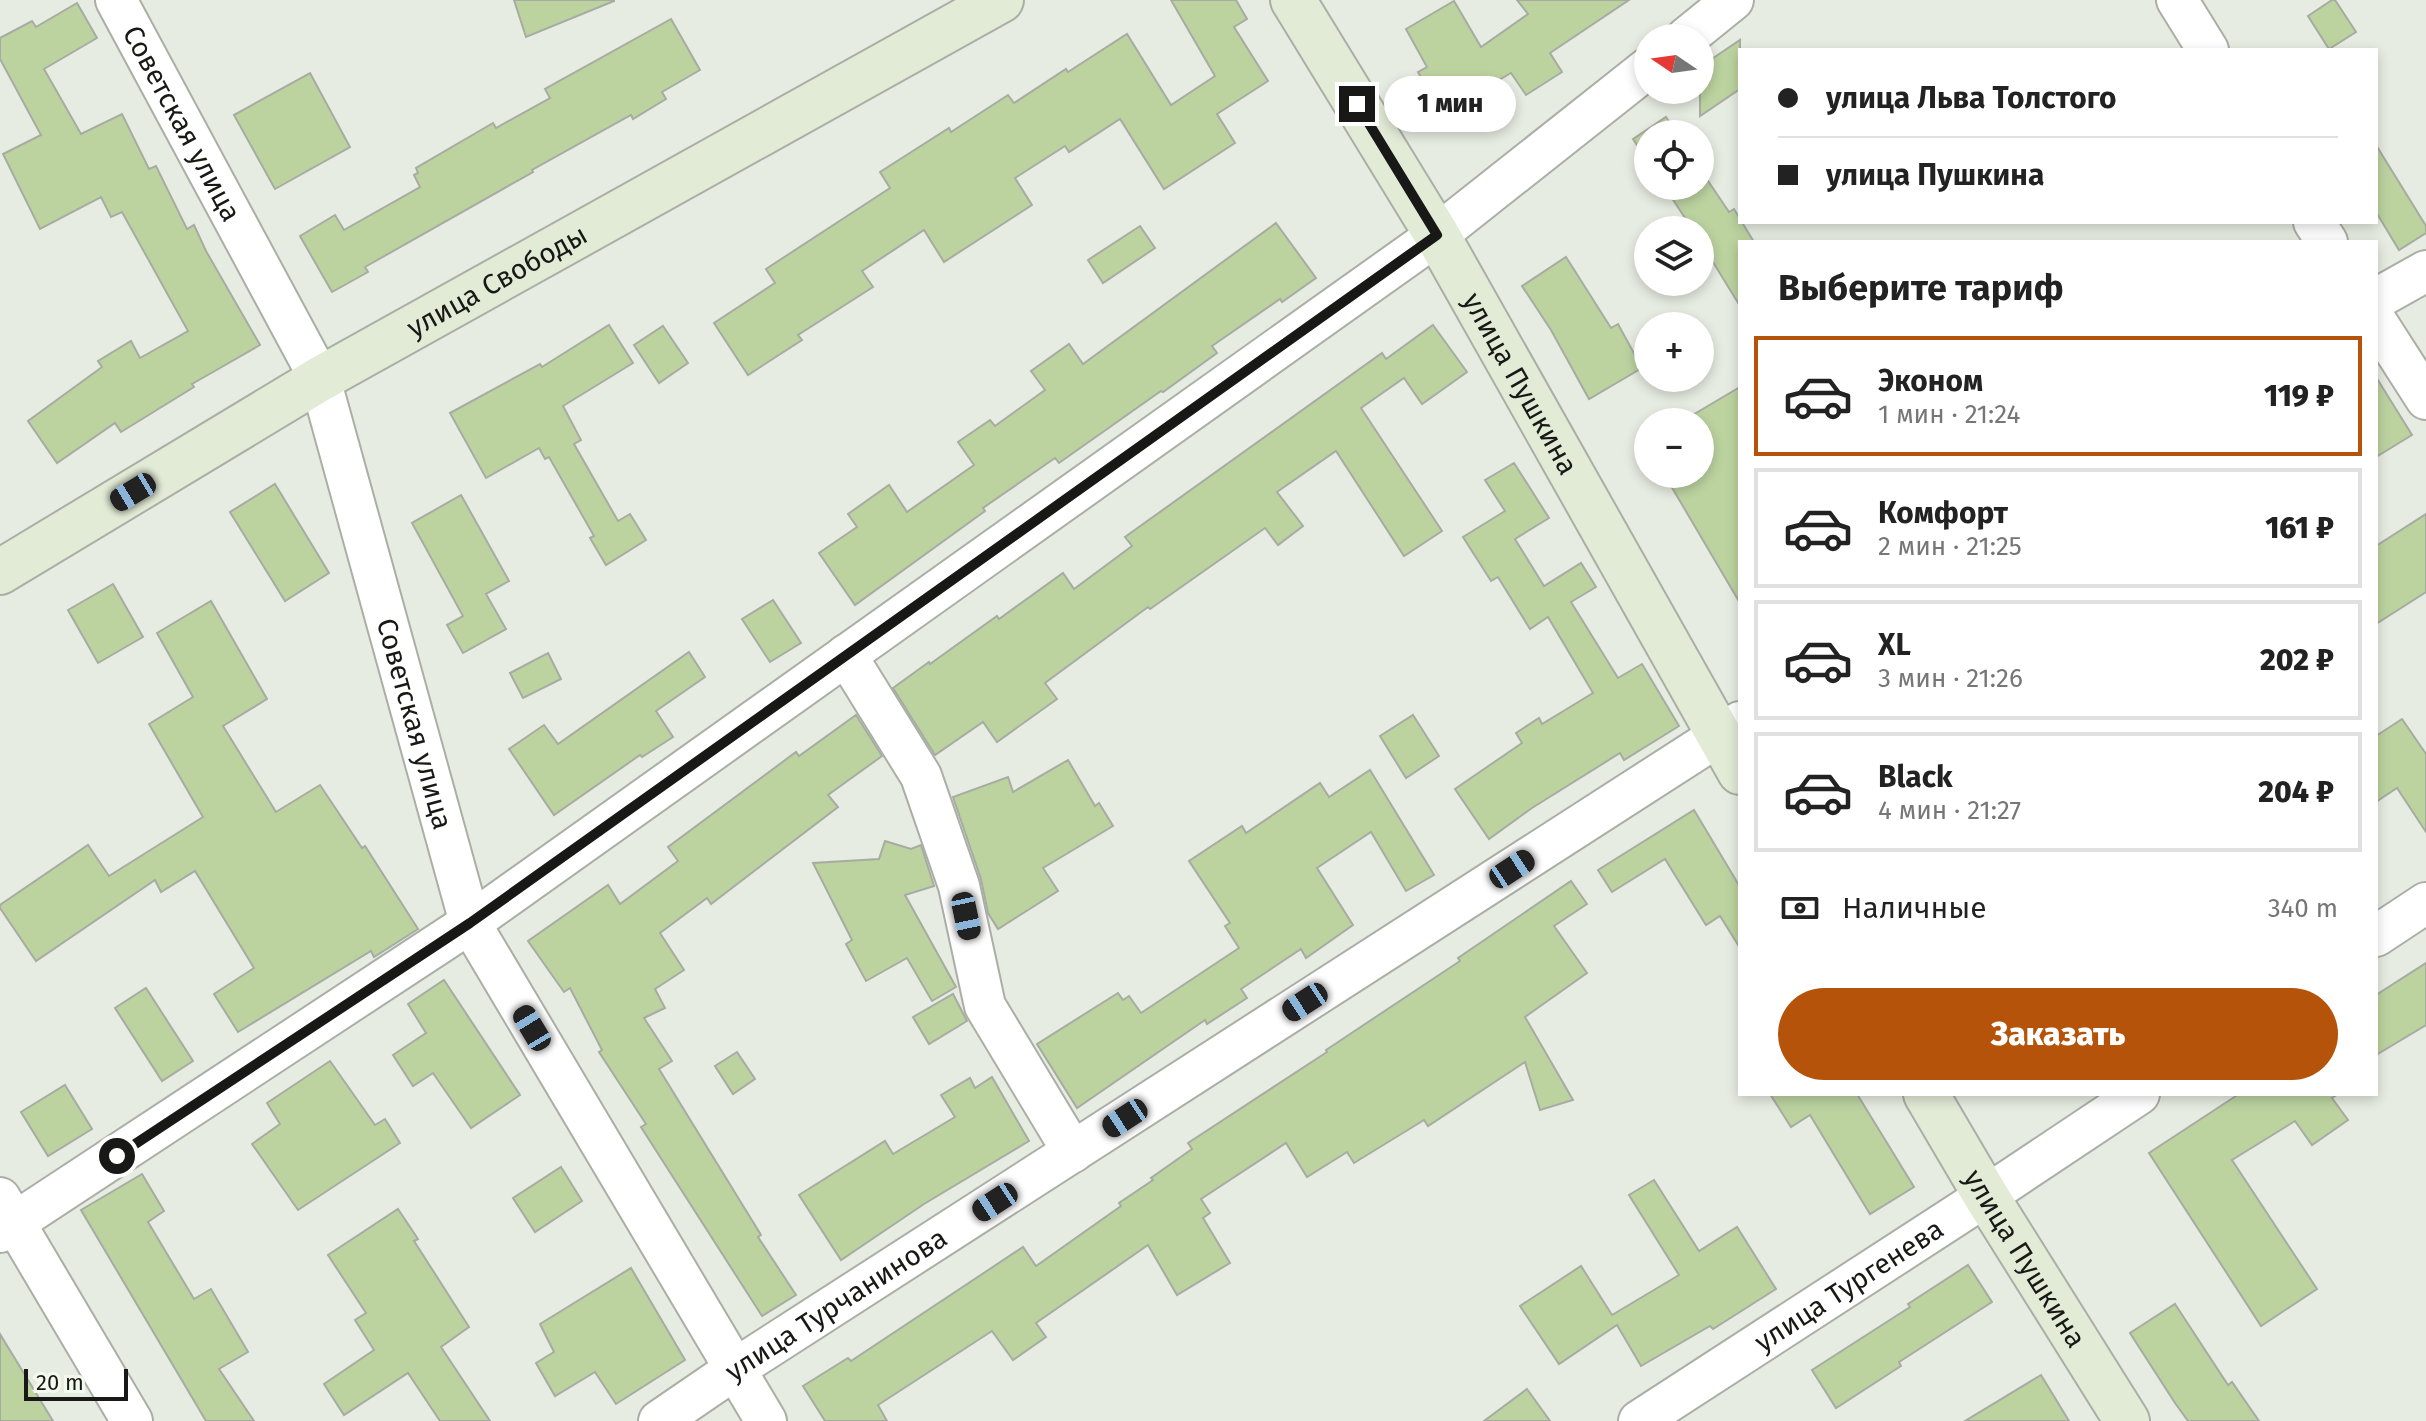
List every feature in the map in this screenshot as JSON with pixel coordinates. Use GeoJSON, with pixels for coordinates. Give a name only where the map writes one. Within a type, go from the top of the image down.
{"type":"FeatureCollection","features":[{"type":"Feature","properties":{"kind":"main road","name":"улица Свободы"},"geometry":{"type":"LineString","coordinates":[[0,572],[320,379],[1001,0]]}},
{"type":"Feature","properties":{"kind":"main road","name":"улица Пушкина"},"geometry":{"type":"LineString","coordinates":[[1293,0],[1437,235],[1733,743]]}},
{"type":"Feature","properties":{"kind":"main road","name":"улица Пушкина"},"geometry":{"type":"LineString","coordinates":[[1927,1096],[2127,1421]]}},
{"type":"Feature","properties":{"kind":"street","name":"Советская улица"},"geometry":{"type":"LineString","coordinates":[[116,0],[320,379],[470,923],[766,1421]]}},
{"type":"Feature","properties":{"kind":"street"},"geometry":{"type":"LineString","coordinates":[[1703,24],[1733,0]]}},
{"type":"Feature","properties":{"kind":"street"},"geometry":{"type":"LineString","coordinates":[[2177,0],[2207,48]]}},
{"type":"Feature","properties":{"kind":"street"},"geometry":{"type":"LineString","coordinates":[[132,1421],[5,1218],[470,923],[1437,235],[1634,79]]}},
{"type":"Feature","properties":{"kind":"street"},"geometry":{"type":"LineString","coordinates":[[2378,298],[2426,271]]}},
{"type":"Feature","properties":{"kind":"street"},"geometry":{"type":"LineString","coordinates":[[2378,324],[2426,399]]}},
{"type":"Feature","properties":{"kind":"street"},"geometry":{"type":"LineString","coordinates":[[846,655],[921,776],[959,886],[985,1006],[1073,1152]]}},
{"type":"Feature","properties":{"kind":"street","name":"улица Турчанинова"},"geometry":{"type":"LineString","coordinates":[[659,1421],[1073,1152],[1733,743]]}},
{"type":"Feature","properties":{"kind":"street"},"geometry":{"type":"LineString","coordinates":[[2378,935],[2426,903]]}},
{"type":"Feature","properties":{"kind":"street","name":"улица Тургенева"},"geometry":{"type":"LineString","coordinates":[[1639,1421],[2136,1096]]}},
{"type":"Feature","properties":{"kind":"building"},"geometry":{"type":"Polygon","coordinates":[[[514,0],[614,0],[614,1],[526,37],[514,0]]]}},
{"type":"Feature","properties":{"kind":"building"},"geometry":{"type":"Polygon","coordinates":[[[1171,0],[1236,0],[1247,19],[1234,27],[1268,81],[1217,114],[1235,143],[1164,189],[1120,119],[1069,152],[1065,146],[1015,178],[1032,205],[944,262],[924,230],[862,271],[873,287],[798,335],[802,340],[748,375],[714,323],[775,283],[766,269],[890,188],[880,172],[1008,95],[1014,103],[1127,34],[1171,105],[1215,76],[1171,0]]]}},
{"type":"Feature","properties":{"kind":"building"},"geometry":{"type":"Polygon","coordinates":[[[1517,0],[1629,0],[1550,53],[1562,72],[1526,95],[1511,73],[1443,113],[1418,72],[1427,67],[1406,29],[1454,1],[1481,47],[1528,14],[1517,0]]]}},
{"type":"Feature","properties":{"kind":"building"},"geometry":{"type":"Polygon","coordinates":[[[2335,0],[2356,32],[2328,48],[2308,16],[2335,0]]]}},
{"type":"Feature","properties":{"kind":"building"},"geometry":{"type":"Polygon","coordinates":[[[77,3],[97,38],[44,69],[81,134],[122,114],[149,169],[156,166],[187,229],[194,225],[260,345],[192,384],[194,387],[121,432],[115,423],[57,463],[28,421],[102,367],[98,361],[131,341],[140,358],[188,331],[122,212],[111,217],[101,197],[40,229],[3,154],[41,135],[0,59],[0,38],[32,21],[36,27],[77,3]]]}},
{"type":"Feature","properties":{"kind":"building"},"geometry":{"type":"Polygon","coordinates":[[[671,19],[700,70],[662,92],[666,99],[532,170],[365,267],[368,272],[332,292],[300,236],[335,215],[344,230],[420,187],[414,175],[418,173],[416,168],[493,123],[496,128],[550,98],[545,89],[671,19]]]}},
{"type":"Feature","properties":{"kind":"building"},"geometry":{"type":"Polygon","coordinates":[[[1740,40],[1738,90],[1700,116],[1700,104],[1714,104],[1714,58],[1740,40]]]}},
{"type":"Feature","properties":{"kind":"building"},"geometry":{"type":"Polygon","coordinates":[[[310,73],[350,147],[275,189],[234,115],[310,73]]]}},
{"type":"Feature","properties":{"kind":"building"},"geometry":{"type":"Polygon","coordinates":[[[2378,148],[2426,226],[2426,233],[2399,250],[2378,215],[2378,148]]]}},
{"type":"Feature","properties":{"kind":"building"},"geometry":{"type":"Polygon","coordinates":[[[1714,190],[1729,212],[1734,209],[1738,224],[1743,224],[1753,240],[1738,240],[1738,303],[1714,264],[1714,216],[1684,216],[1673,200],[1714,200],[1714,190]]]}},
{"type":"Feature","properties":{"kind":"building"},"geometry":{"type":"Polygon","coordinates":[[[1276,223],[1316,278],[1212,346],[1217,353],[1163,392],[1059,463],[1055,458],[983,508],[985,511],[855,605],[819,553],[857,527],[848,514],[889,485],[907,512],[974,465],[958,442],[990,420],[995,426],[1045,390],[1031,371],[1069,344],[1083,364],[1276,223]]]}},
{"type":"Feature","properties":{"kind":"building"},"geometry":{"type":"Polygon","coordinates":[[[1140,226],[1155,248],[1103,283],[1088,260],[1140,226]]]}},
{"type":"Feature","properties":{"kind":"building"},"geometry":{"type":"Polygon","coordinates":[[[1566,257],[1611,328],[1618,324],[1634,353],[1634,373],[1589,399],[1551,330],[1522,286],[1566,257]]]}},
{"type":"Feature","properties":{"kind":"building"},"geometry":{"type":"Polygon","coordinates":[[[609,325],[633,363],[563,406],[581,440],[574,444],[618,521],[630,514],[646,540],[606,565],[590,538],[594,536],[549,457],[545,459],[539,448],[486,478],[450,413],[540,364],[542,367],[609,325]]]}},
{"type":"Feature","properties":{"kind":"building"},"geometry":{"type":"Polygon","coordinates":[[[1433,325],[1467,372],[1422,404],[1404,378],[1361,408],[1442,531],[1404,556],[1336,451],[1277,492],[1303,526],[1278,545],[1265,528],[1150,609],[1148,607],[1045,683],[1057,699],[997,742],[983,722],[935,755],[893,688],[1063,573],[1074,589],[1132,546],[1125,537],[1382,353],[1386,359],[1433,325]]]}},
{"type":"Feature","properties":{"kind":"building"},"geometry":{"type":"Polygon","coordinates":[[[663,326],[688,363],[659,383],[634,345],[663,326]]]}},
{"type":"Feature","properties":{"kind":"building"},"geometry":{"type":"Polygon","coordinates":[[[2378,380],[2412,435],[2378,456],[2378,380]]]}},
{"type":"Feature","properties":{"kind":"building"},"geometry":{"type":"Polygon","coordinates":[[[1738,388],[1738,600],[1672,488],[1714,488],[1714,408],[1705,408],[1738,388]]]}},
{"type":"Feature","properties":{"kind":"building"},"geometry":{"type":"Polygon","coordinates":[[[1514,463],[1549,518],[1515,539],[1544,586],[1581,563],[1596,587],[1571,602],[1618,678],[1642,664],[1679,726],[1624,760],[1620,753],[1489,839],[1455,789],[1522,743],[1516,733],[1539,718],[1542,724],[1593,693],[1548,617],[1530,629],[1498,577],[1491,581],[1463,537],[1505,511],[1485,480],[1514,463]]]}},
{"type":"Feature","properties":{"kind":"building"},"geometry":{"type":"Polygon","coordinates":[[[275,484],[329,573],[285,601],[230,512],[275,484]]]}},
{"type":"Feature","properties":{"kind":"building"},"geometry":{"type":"Polygon","coordinates":[[[461,495],[509,581],[486,594],[506,629],[463,653],[447,625],[463,616],[412,523],[461,495]]]}},
{"type":"Feature","properties":{"kind":"building"},"geometry":{"type":"Polygon","coordinates":[[[2426,514],[2426,592],[2378,623],[2378,545],[2426,514]]]}},
{"type":"Feature","properties":{"kind":"building"},"geometry":{"type":"Polygon","coordinates":[[[113,584],[143,637],[98,663],[68,610],[113,584]]]}},
{"type":"Feature","properties":{"kind":"building"},"geometry":{"type":"Polygon","coordinates":[[[773,600],[801,643],[770,662],[742,619],[773,600]]]}},
{"type":"Feature","properties":{"kind":"building"},"geometry":{"type":"Polygon","coordinates":[[[211,601],[267,699],[223,726],[276,812],[320,785],[362,848],[365,846],[418,929],[374,957],[371,951],[238,1032],[214,994],[254,968],[195,871],[161,892],[155,880],[36,961],[0,908],[0,905],[88,845],[109,876],[203,817],[149,724],[193,697],[157,633],[211,601]]]}},
{"type":"Feature","properties":{"kind":"building"},"geometry":{"type":"Polygon","coordinates":[[[689,652],[705,677],[656,711],[673,737],[642,757],[640,755],[554,815],[509,749],[544,725],[558,744],[689,652]]]}},
{"type":"Feature","properties":{"kind":"building"},"geometry":{"type":"Polygon","coordinates":[[[548,653],[561,679],[523,698],[510,673],[548,653]]]}},
{"type":"Feature","properties":{"kind":"building"},"geometry":{"type":"Polygon","coordinates":[[[856,715],[882,756],[828,795],[838,807],[711,904],[707,898],[660,933],[684,970],[655,989],[665,1008],[644,1018],[672,1061],[659,1069],[761,1235],[758,1237],[796,1295],[762,1316],[641,1127],[646,1124],[599,1052],[602,1050],[570,988],[564,992],[528,941],[608,885],[620,904],[678,861],[668,847],[796,752],[799,756],[856,715]]]}},
{"type":"Feature","properties":{"kind":"building"},"geometry":{"type":"Polygon","coordinates":[[[1413,715],[1439,756],[1406,778],[1380,736],[1413,715]]]}},
{"type":"Feature","properties":{"kind":"building"},"geometry":{"type":"Polygon","coordinates":[[[2402,719],[2426,754],[2426,832],[2397,788],[2378,801],[2378,735],[2402,719]]]}},
{"type":"Feature","properties":{"kind":"building"},"geometry":{"type":"Polygon","coordinates":[[[1068,760],[1095,806],[1099,803],[1113,826],[1043,868],[1058,891],[998,929],[988,913],[981,879],[953,797],[1008,777],[1013,792],[1068,760]]]}},
{"type":"Feature","properties":{"kind":"building"},"geometry":{"type":"Polygon","coordinates":[[[1370,770],[1434,875],[1406,891],[1371,832],[1317,868],[1353,925],[1306,958],[1301,949],[1241,989],[1247,998],[1207,1024],[1205,1020],[1077,1108],[1037,1044],[1118,993],[1123,1000],[1129,996],[1141,1013],[1239,948],[1225,926],[1230,923],[1189,861],[1242,826],[1246,833],[1320,783],[1329,797],[1370,770]]]}},
{"type":"Feature","properties":{"kind":"building"},"geometry":{"type":"Polygon","coordinates":[[[1694,810],[1738,884],[1738,945],[1720,916],[1706,925],[1665,859],[1612,892],[1598,870],[1694,810]]]}},
{"type":"Feature","properties":{"kind":"building"},"geometry":{"type":"Polygon","coordinates":[[[885,841],[911,849],[921,845],[934,886],[905,895],[956,987],[932,1001],[907,958],[866,981],[846,944],[852,940],[813,863],[879,859],[885,841]]]}},
{"type":"Feature","properties":{"kind":"building"},"geometry":{"type":"Polygon","coordinates":[[[1571,881],[1587,904],[1554,926],[1587,973],[1525,1017],[1573,1100],[1540,1110],[1525,1062],[1428,1126],[1424,1120],[1354,1163],[1347,1152],[1307,1177],[1286,1143],[1201,1199],[1210,1213],[1203,1218],[1230,1263],[1177,1295],[1148,1245],[1036,1323],[1046,1337],[1013,1360],[992,1331],[878,1405],[887,1421],[825,1421],[803,1386],[848,1358],[851,1361],[1023,1247],[1036,1266],[1121,1206],[1119,1203],[1192,1149],[1188,1143],[1327,1052],[1571,881]]]}},
{"type":"Feature","properties":{"kind":"building"},"geometry":{"type":"Polygon","coordinates":[[[2426,963],[2426,1025],[2378,1054],[2378,994],[2426,963]]]}},
{"type":"Feature","properties":{"kind":"building"},"geometry":{"type":"Polygon","coordinates":[[[444,980],[520,1095],[471,1128],[433,1073],[413,1086],[393,1055],[426,1033],[408,1004],[444,980]]]}},
{"type":"Feature","properties":{"kind":"building"},"geometry":{"type":"Polygon","coordinates":[[[146,988],[193,1061],[162,1081],[115,1008],[146,988]]]}},
{"type":"Feature","properties":{"kind":"building"},"geometry":{"type":"Polygon","coordinates":[[[953,994],[967,1021],[929,1044],[913,1017],[953,994]]]}},
{"type":"Feature","properties":{"kind":"building"},"geometry":{"type":"Polygon","coordinates":[[[737,1052],[755,1079],[733,1094],[715,1066],[737,1052]]]}},
{"type":"Feature","properties":{"kind":"building"},"geometry":{"type":"Polygon","coordinates":[[[330,1061],[375,1125],[385,1119],[400,1143],[298,1210],[252,1144],[280,1124],[267,1103],[330,1061]]]}},
{"type":"Feature","properties":{"kind":"building"},"geometry":{"type":"Polygon","coordinates":[[[992,1077],[1029,1141],[924,1204],[841,1260],[799,1195],[885,1141],[893,1154],[955,1117],[941,1095],[970,1078],[975,1088],[992,1077]]]}},
{"type":"Feature","properties":{"kind":"building"},"geometry":{"type":"Polygon","coordinates":[[[65,1085],[92,1129],[48,1156],[21,1112],[65,1085]]]}},
{"type":"Feature","properties":{"kind":"building"},"geometry":{"type":"Polygon","coordinates":[[[1771,1096],[1858,1096],[1914,1187],[1870,1214],[1810,1115],[1791,1127],[1771,1096]]]}},
{"type":"Feature","properties":{"kind":"building"},"geometry":{"type":"Polygon","coordinates":[[[2236,1096],[2335,1096],[2332,1098],[2348,1120],[2312,1145],[2295,1121],[2232,1160],[2317,1289],[2261,1326],[2149,1153],[2236,1096]]]}},
{"type":"Feature","properties":{"kind":"building"},"geometry":{"type":"Polygon","coordinates":[[[561,1167],[582,1201],[535,1232],[513,1198],[561,1167]]]}},
{"type":"Feature","properties":{"kind":"building"},"geometry":{"type":"Polygon","coordinates":[[[142,1174],[164,1211],[148,1222],[194,1299],[211,1289],[248,1352],[219,1369],[254,1421],[206,1421],[81,1210],[142,1174]]]}},
{"type":"Feature","properties":{"kind":"building"},"geometry":{"type":"Polygon","coordinates":[[[1654,1180],[1699,1251],[1737,1227],[1776,1289],[1713,1329],[1710,1326],[1641,1366],[1617,1325],[1559,1364],[1520,1306],[1581,1266],[1612,1315],[1679,1275],[1629,1195],[1654,1180]]]}},
{"type":"Feature","properties":{"kind":"building"},"geometry":{"type":"Polygon","coordinates":[[[398,1209],[418,1239],[414,1241],[469,1327],[441,1347],[490,1421],[440,1421],[408,1373],[344,1415],[324,1384],[374,1350],[355,1320],[366,1313],[328,1255],[398,1209]]]}},
{"type":"Feature","properties":{"kind":"building"},"geometry":{"type":"Polygon","coordinates":[[[1968,1265],[1992,1302],[1899,1362],[1901,1366],[1836,1408],[1812,1370],[1910,1307],[1908,1304],[1968,1265]]]}},
{"type":"Feature","properties":{"kind":"building"},"geometry":{"type":"Polygon","coordinates":[[[631,1268],[685,1360],[616,1404],[595,1372],[555,1396],[536,1363],[554,1352],[540,1324],[631,1268]]]}},
{"type":"Feature","properties":{"kind":"building"},"geometry":{"type":"Polygon","coordinates":[[[2175,1304],[2228,1385],[2232,1382],[2259,1421],[2188,1421],[2175,1403],[2130,1333],[2175,1304]]]}},
{"type":"Feature","properties":{"kind":"building"},"geometry":{"type":"Polygon","coordinates":[[[0,1334],[53,1421],[0,1421],[0,1334]]]}},
{"type":"Feature","properties":{"kind":"building"},"geometry":{"type":"Polygon","coordinates":[[[2041,1375],[2069,1421],[1965,1421],[2041,1375]]]}},
{"type":"Feature","properties":{"kind":"building"},"geometry":{"type":"Polygon","coordinates":[[[1527,1389],[1550,1421],[1484,1421],[1527,1389]]]}},
{"type":"Feature","properties":{"kind":"route"},"geometry":{"type":"LineString","coordinates":[[117,1156],[470,923],[1437,235],[1357,104]]}}]}
